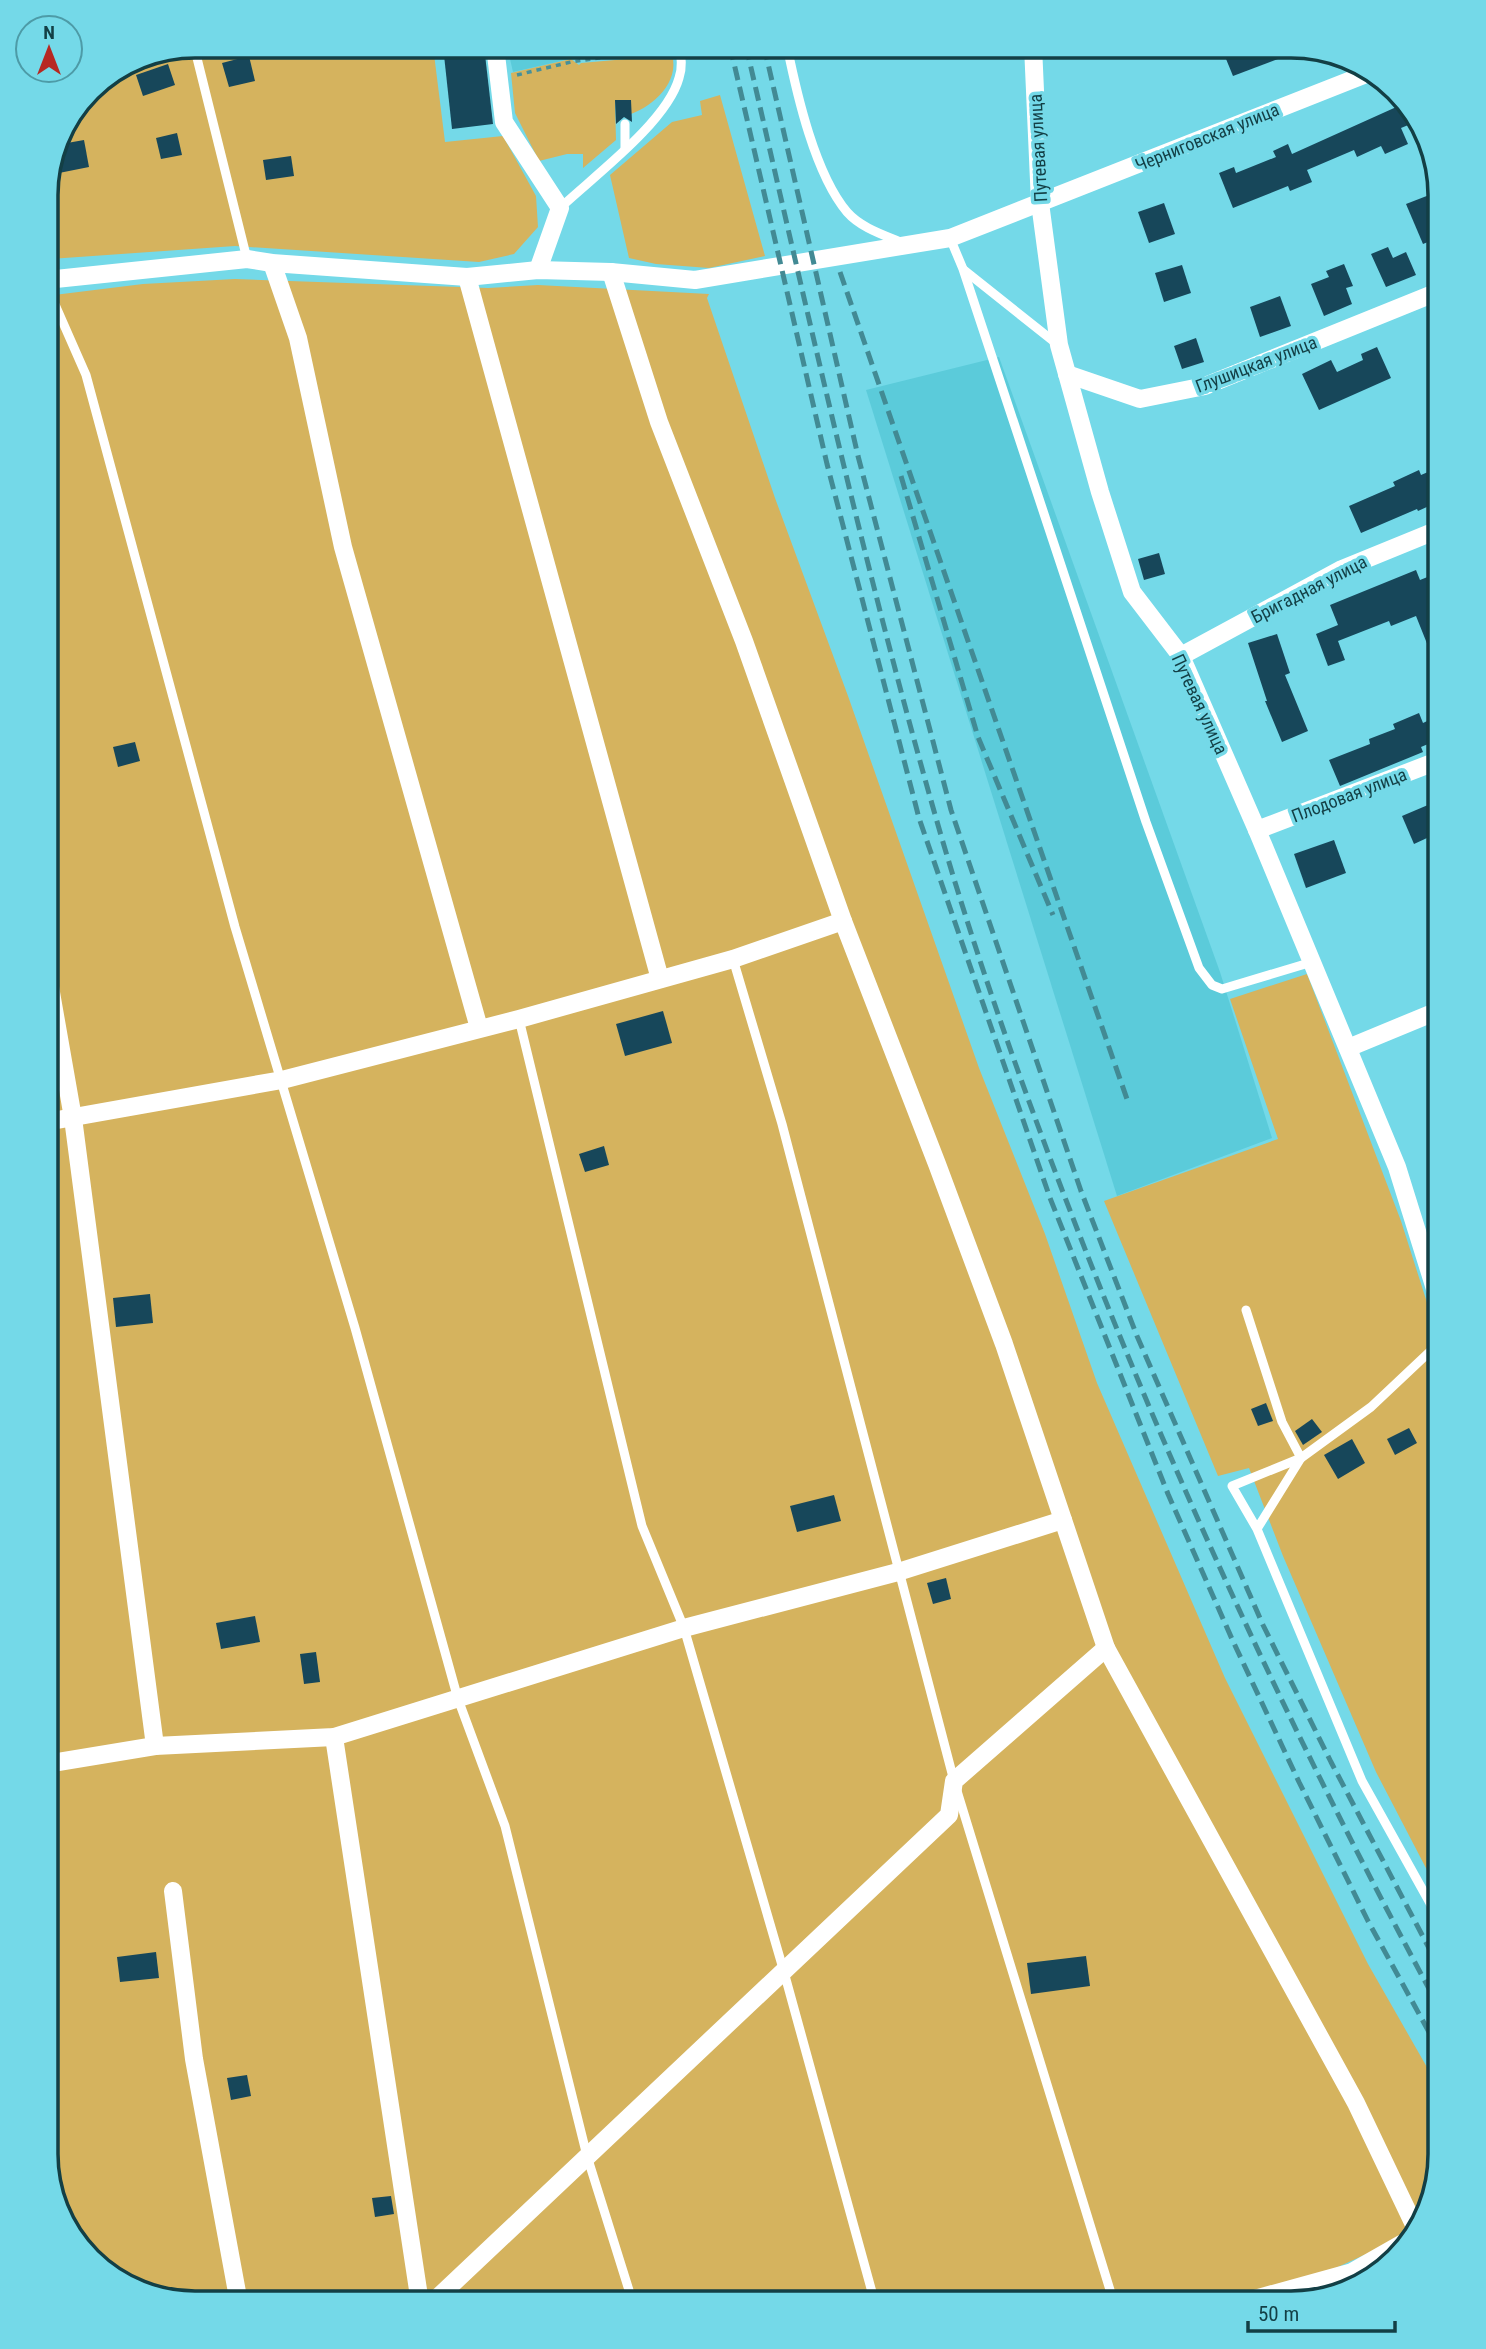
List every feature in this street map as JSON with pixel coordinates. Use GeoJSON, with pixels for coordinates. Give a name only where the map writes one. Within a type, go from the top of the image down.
{"type":"FeatureCollection","features":[{"type":"Feature","properties":{"kind":"street"},"geometry":{"type":"LineString","coordinates":[[497,58],[504,122],[560,208],[537,270]]}},
{"type":"Feature","properties":{"kind":"street","name":"Путевая улица"},"geometry":{"type":"LineString","coordinates":[[1034,58],[1040,204],[1059,345],[1132,592],[1181,656],[1313,962],[1397,1167],[1428,1266]]}},
{"type":"Feature","properties":{"kind":"street","name":"Черниговская улица"},"geometry":{"type":"LineString","coordinates":[[58,281],[247,259],[467,276],[537,270],[611,272],[695,280],[950,238],[1360,77]]}},
{"type":"Feature","properties":{"kind":"street"},"geometry":{"type":"LineString","coordinates":[[272,263],[298,338],[342,547],[479,1028]]}},
{"type":"Feature","properties":{"kind":"street"},"geometry":{"type":"LineString","coordinates":[[611,272],[659,422],[744,641],[843,921],[990,1306],[1106,1648],[1356,2103],[1411,2219]]}},
{"type":"Feature","properties":{"kind":"street"},"geometry":{"type":"LineString","coordinates":[[467,276],[660,979]]}},
{"type":"Feature","properties":{"kind":"street","name":"Глушицкая улица"},"geometry":{"type":"LineString","coordinates":[[1066,374],[1140,399],[1205,386],[1428,296]]}},
{"type":"Feature","properties":{"kind":"street","name":"Бригадная улица"},"geometry":{"type":"LineString","coordinates":[[1181,656],[1342,569],[1428,533]]}},
{"type":"Feature","properties":{"kind":"street","name":"Плодовая улица"},"geometry":{"type":"LineString","coordinates":[[1257,830],[1428,765]]}},
{"type":"Feature","properties":{"kind":"street"},"geometry":{"type":"LineString","coordinates":[[58,1120],[282,1080],[519,1019],[733,959],[843,921]]}},
{"type":"Feature","properties":{"kind":"street"},"geometry":{"type":"LineString","coordinates":[[1348,1048],[1428,1015]]}},
{"type":"Feature","properties":{"kind":"street"},"geometry":{"type":"LineString","coordinates":[[58,1032],[73,1118],[155,1746]]}},
{"type":"Feature","properties":{"kind":"street"},"geometry":{"type":"LineString","coordinates":[[58,1761],[155,1746],[334,1737],[684,1628],[898,1572],[1063,1520]]}},
{"type":"Feature","properties":{"kind":"street"},"geometry":{"type":"LineString","coordinates":[[445,2291],[949,1815],[954,1782],[1106,1648]]}},
{"type":"Feature","properties":{"kind":"street"},"geometry":{"type":"LineString","coordinates":[[334,1737],[418,2291]]}},
{"type":"Feature","properties":{"kind":"street"},"geometry":{"type":"LineString","coordinates":[[173,1891],[194,2059],[237,2291]]}},
{"type":"Feature","properties":{"kind":"lane"},"geometry":{"type":"LineString","coordinates":[[197,58],[247,259]]}},
{"type":"Feature","properties":{"kind":"lane"},"geometry":{"type":"LineString","coordinates":[[560,208],[644,131],[665,106],[679,80],[681,58]]}},
{"type":"Feature","properties":{"kind":"lane"},"geometry":{"type":"LineString","coordinates":[[790,58],[803,113],[816,152],[834,192],[848,213],[866,227],[908,246]]}},
{"type":"Feature","properties":{"kind":"lane"},"geometry":{"type":"LineString","coordinates":[[625,124],[625,148]]}},
{"type":"Feature","properties":{"kind":"lane"},"geometry":{"type":"LineString","coordinates":[[950,238],[963,269],[1142,809],[1199,968],[1212,985],[1222,989],[1313,962]]}},
{"type":"Feature","properties":{"kind":"lane"},"geometry":{"type":"LineString","coordinates":[[963,269],[1059,345]]}},
{"type":"Feature","properties":{"kind":"lane"},"geometry":{"type":"LineString","coordinates":[[58,310],[86,375],[235,927],[355,1328],[458,1699],[505,1826],[587,2156],[629,2291]]}},
{"type":"Feature","properties":{"kind":"lane"},"geometry":{"type":"LineString","coordinates":[[733,959],[782,1124],[954,1782],[1110,2291]]}},
{"type":"Feature","properties":{"kind":"lane"},"geometry":{"type":"LineString","coordinates":[[519,1019],[642,1526],[684,1628],[784,1972],[872,2291]]}},
{"type":"Feature","properties":{"kind":"lane"},"geometry":{"type":"LineString","coordinates":[[1246,1310],[1282,1422],[1301,1458]]}},
{"type":"Feature","properties":{"kind":"lane"},"geometry":{"type":"LineString","coordinates":[[1428,1353],[1371,1406],[1301,1458],[1232,1486],[1257,1530],[1363,1780],[1428,1899]]}},
{"type":"Feature","properties":{"kind":"lane"},"geometry":{"type":"LineString","coordinates":[[1257,1530],[1301,1458]]}},
{"type":"Feature","properties":{"kind":"path"},"geometry":{"type":"LineString","coordinates":[[500,79],[598,58]]}},
{"type":"Feature","properties":{"kind":"shaded area"},"geometry":{"type":"Polygon","coordinates":[[[186,58],[434,58],[445,142],[503,136],[536,196],[538,227],[514,254],[479,262],[235,246],[58,258],[58,186],[62,159],[81,119],[104,92],[142,68],[186,58]]]}},
{"type":"Feature","properties":{"kind":"shaded area"},"geometry":{"type":"Polygon","coordinates":[[[510,58],[570,58],[570,59],[513,72],[510,58]]]}},
{"type":"Feature","properties":{"kind":"shaded area"},"geometry":{"type":"Polygon","coordinates":[[[672,58],[673,65],[672,74],[663,92],[648,105],[631,114],[615,101],[616,140],[583,168],[583,154],[567,154],[539,161],[515,113],[511,73],[571,59],[579,65],[672,58]]]}},
{"type":"Feature","properties":{"kind":"shaded area"},"geometry":{"type":"Polygon","coordinates":[[[720,95],[765,256],[709,268],[656,264],[629,258],[610,175],[672,122],[702,115],[700,101],[720,95]]]}},
{"type":"Feature","properties":{"kind":"shaded area"},"geometry":{"type":"Polygon","coordinates":[[[235,279],[488,288],[538,285],[709,294],[707,298],[775,498],[979,1068],[1045,1234],[1097,1383],[1225,1678],[1368,1964],[1428,2069],[1426,2181],[1414,2215],[1398,2240],[1318,2276],[1264,2291],[186,2291],[168,2289],[134,2277],[104,2257],[81,2230],[65,2198],[60,2181],[58,2154],[58,295],[143,284],[235,279]]]}},
{"type":"Feature","properties":{"kind":"shaded area"},"geometry":{"type":"Polygon","coordinates":[[[999,357],[1220,972],[1272,1138],[1117,1196],[866,390],[999,357]]]}},
{"type":"Feature","properties":{"kind":"shaded area"},"geometry":{"type":"Polygon","coordinates":[[[1307,974],[1401,1221],[1428,1306],[1428,1872],[1376,1772],[1283,1556],[1249,1468],[1218,1476],[1104,1201],[1278,1139],[1230,999],[1307,974]]]}},
{"type":"Feature","properties":{"kind":"building"},"geometry":{"type":"Polygon","coordinates":[[[249,58],[255,81],[229,87],[222,63],[249,58]]]}},
{"type":"Feature","properties":{"kind":"building"},"geometry":{"type":"Polygon","coordinates":[[[444,58],[485,58],[493,124],[452,129],[444,58]]]}},
{"type":"Feature","properties":{"kind":"building"},"geometry":{"type":"Polygon","coordinates":[[[1226,58],[1281,58],[1233,76],[1226,58]]]}},
{"type":"Feature","properties":{"kind":"building"},"geometry":{"type":"Polygon","coordinates":[[[168,64],[175,85],[143,96],[136,75],[168,64]]]}},
{"type":"Feature","properties":{"kind":"building"},"geometry":{"type":"Polygon","coordinates":[[[615,100],[631,100],[632,122],[624,117],[616,124],[615,100]]]}},
{"type":"Feature","properties":{"kind":"building"},"geometry":{"type":"Polygon","coordinates":[[[1396,107],[1409,125],[1401,128],[1408,144],[1385,154],[1381,146],[1357,157],[1354,150],[1307,170],[1312,182],[1290,191],[1288,186],[1233,208],[1219,173],[1234,167],[1236,173],[1276,157],[1273,151],[1288,144],[1292,154],[1396,107]]]}},
{"type":"Feature","properties":{"kind":"building"},"geometry":{"type":"Polygon","coordinates":[[[177,133],[182,155],[161,159],[156,138],[177,133]]]}},
{"type":"Feature","properties":{"kind":"building"},"geometry":{"type":"Polygon","coordinates":[[[84,140],[89,167],[59,173],[68,143],[84,140]]]}},
{"type":"Feature","properties":{"kind":"building"},"geometry":{"type":"Polygon","coordinates":[[[291,156],[294,176],[266,180],[263,160],[291,156]]]}},
{"type":"Feature","properties":{"kind":"building"},"geometry":{"type":"Polygon","coordinates":[[[1428,195],[1428,242],[1423,244],[1406,204],[1428,195]]]}},
{"type":"Feature","properties":{"kind":"building"},"geometry":{"type":"Polygon","coordinates":[[[1164,203],[1175,234],[1149,243],[1138,212],[1164,203]]]}},
{"type":"Feature","properties":{"kind":"building"},"geometry":{"type":"Polygon","coordinates":[[[1388,247],[1393,258],[1406,252],[1416,275],[1386,287],[1371,254],[1388,247]]]}},
{"type":"Feature","properties":{"kind":"building"},"geometry":{"type":"Polygon","coordinates":[[[1344,264],[1353,286],[1346,288],[1352,304],[1324,316],[1311,284],[1329,277],[1326,271],[1344,264]]]}},
{"type":"Feature","properties":{"kind":"building"},"geometry":{"type":"Polygon","coordinates":[[[1182,265],[1191,293],[1164,302],[1155,273],[1182,265]]]}},
{"type":"Feature","properties":{"kind":"building"},"geometry":{"type":"Polygon","coordinates":[[[1280,296],[1291,326],[1260,337],[1250,307],[1280,296]]]}},
{"type":"Feature","properties":{"kind":"building"},"geometry":{"type":"Polygon","coordinates":[[[1196,338],[1204,362],[1182,369],[1174,346],[1196,338]]]}},
{"type":"Feature","properties":{"kind":"building"},"geometry":{"type":"Polygon","coordinates":[[[1377,347],[1391,378],[1319,410],[1302,374],[1331,360],[1337,372],[1363,360],[1361,354],[1377,347]]]}},
{"type":"Feature","properties":{"kind":"building"},"geometry":{"type":"Polygon","coordinates":[[[1419,470],[1421,475],[1428,472],[1428,506],[1361,533],[1349,506],[1395,486],[1393,482],[1419,470]]]}},
{"type":"Feature","properties":{"kind":"building"},"geometry":{"type":"Polygon","coordinates":[[[1159,553],[1165,574],[1144,580],[1138,559],[1159,553]]]}},
{"type":"Feature","properties":{"kind":"building"},"geometry":{"type":"Polygon","coordinates":[[[1416,570],[1420,580],[1428,577],[1428,646],[1416,616],[1391,626],[1389,621],[1338,641],[1345,660],[1328,666],[1316,634],[1338,625],[1330,605],[1416,570]]]}},
{"type":"Feature","properties":{"kind":"building"},"geometry":{"type":"Polygon","coordinates":[[[1277,634],[1290,673],[1285,675],[1308,731],[1282,742],[1265,701],[1248,643],[1277,634]]]}},
{"type":"Feature","properties":{"kind":"building"},"geometry":{"type":"Polygon","coordinates":[[[1419,713],[1423,723],[1428,721],[1428,744],[1421,747],[1423,752],[1340,786],[1329,760],[1370,744],[1369,739],[1395,729],[1393,724],[1419,713]]]}},
{"type":"Feature","properties":{"kind":"building"},"geometry":{"type":"Polygon","coordinates":[[[135,742],[140,761],[118,767],[113,747],[135,742]]]}},
{"type":"Feature","properties":{"kind":"building"},"geometry":{"type":"Polygon","coordinates":[[[1428,805],[1428,838],[1414,844],[1402,816],[1428,805]]]}},
{"type":"Feature","properties":{"kind":"building"},"geometry":{"type":"Polygon","coordinates":[[[1334,840],[1346,873],[1306,888],[1294,854],[1334,840]]]}},
{"type":"Feature","properties":{"kind":"building"},"geometry":{"type":"Polygon","coordinates":[[[663,1011],[672,1043],[625,1056],[616,1024],[663,1011]]]}},
{"type":"Feature","properties":{"kind":"building"},"geometry":{"type":"Polygon","coordinates":[[[604,1146],[609,1165],[585,1172],[579,1154],[604,1146]]]}},
{"type":"Feature","properties":{"kind":"building"},"geometry":{"type":"Polygon","coordinates":[[[150,1294],[153,1323],[116,1327],[113,1298],[150,1294]]]}},
{"type":"Feature","properties":{"kind":"building"},"geometry":{"type":"Polygon","coordinates":[[[1266,1403],[1273,1421],[1258,1426],[1251,1409],[1266,1403]]]}},
{"type":"Feature","properties":{"kind":"building"},"geometry":{"type":"Polygon","coordinates":[[[1312,1419],[1322,1432],[1303,1445],[1295,1431],[1312,1419]]]}},
{"type":"Feature","properties":{"kind":"building"},"geometry":{"type":"Polygon","coordinates":[[[1409,1428],[1417,1443],[1395,1455],[1387,1439],[1409,1428]]]}},
{"type":"Feature","properties":{"kind":"building"},"geometry":{"type":"Polygon","coordinates":[[[1352,1439],[1365,1463],[1338,1479],[1324,1455],[1352,1439]]]}},
{"type":"Feature","properties":{"kind":"building"},"geometry":{"type":"Polygon","coordinates":[[[834,1495],[841,1521],[797,1532],[790,1506],[834,1495]]]}},
{"type":"Feature","properties":{"kind":"building"},"geometry":{"type":"Polygon","coordinates":[[[946,1578],[951,1599],[933,1604],[927,1583],[946,1578]]]}},
{"type":"Feature","properties":{"kind":"building"},"geometry":{"type":"Polygon","coordinates":[[[255,1616],[260,1642],[221,1649],[216,1623],[255,1616]]]}},
{"type":"Feature","properties":{"kind":"building"},"geometry":{"type":"Polygon","coordinates":[[[316,1652],[320,1682],[304,1684],[300,1654],[316,1652]]]}},
{"type":"Feature","properties":{"kind":"building"},"geometry":{"type":"Polygon","coordinates":[[[156,1952],[159,1978],[120,1982],[117,1957],[156,1952]]]}},
{"type":"Feature","properties":{"kind":"building"},"geometry":{"type":"Polygon","coordinates":[[[1086,1956],[1090,1986],[1031,1994],[1027,1963],[1086,1956]]]}},
{"type":"Feature","properties":{"kind":"building"},"geometry":{"type":"Polygon","coordinates":[[[247,2075],[251,2096],[231,2100],[227,2078],[247,2075]]]}},
{"type":"Feature","properties":{"kind":"building"},"geometry":{"type":"Polygon","coordinates":[[[391,2196],[394,2214],[375,2217],[372,2198],[391,2196]]]}},
{"type":"Feature","properties":{"kind":"railway"},"geometry":{"type":"LineString","coordinates":[[733,58],[827,464],[919,818],[1050,1198],[1168,1494],[1232,1639],[1368,1921],[1428,2030]]}},
{"type":"Feature","properties":{"kind":"railway"},"geometry":{"type":"LineString","coordinates":[[749,58],[835,430],[908,716],[952,872],[1011,1051],[1100,1287],[1177,1472],[1303,1743],[1428,1987]]}},
{"type":"Feature","properties":{"kind":"railway"},"geometry":{"type":"LineString","coordinates":[[767,58],[858,456],[951,810],[1081,1191],[1137,1336],[1263,1625],[1331,1762],[1428,1946]]}},
{"type":"Feature","properties":{"kind":"railway"},"geometry":{"type":"LineString","coordinates":[[840,272],[1128,1102]]}},
{"type":"Feature","properties":{"kind":"railway"},"geometry":{"type":"LineString","coordinates":[[901,476],[978,737],[1053,915]]}}]}
